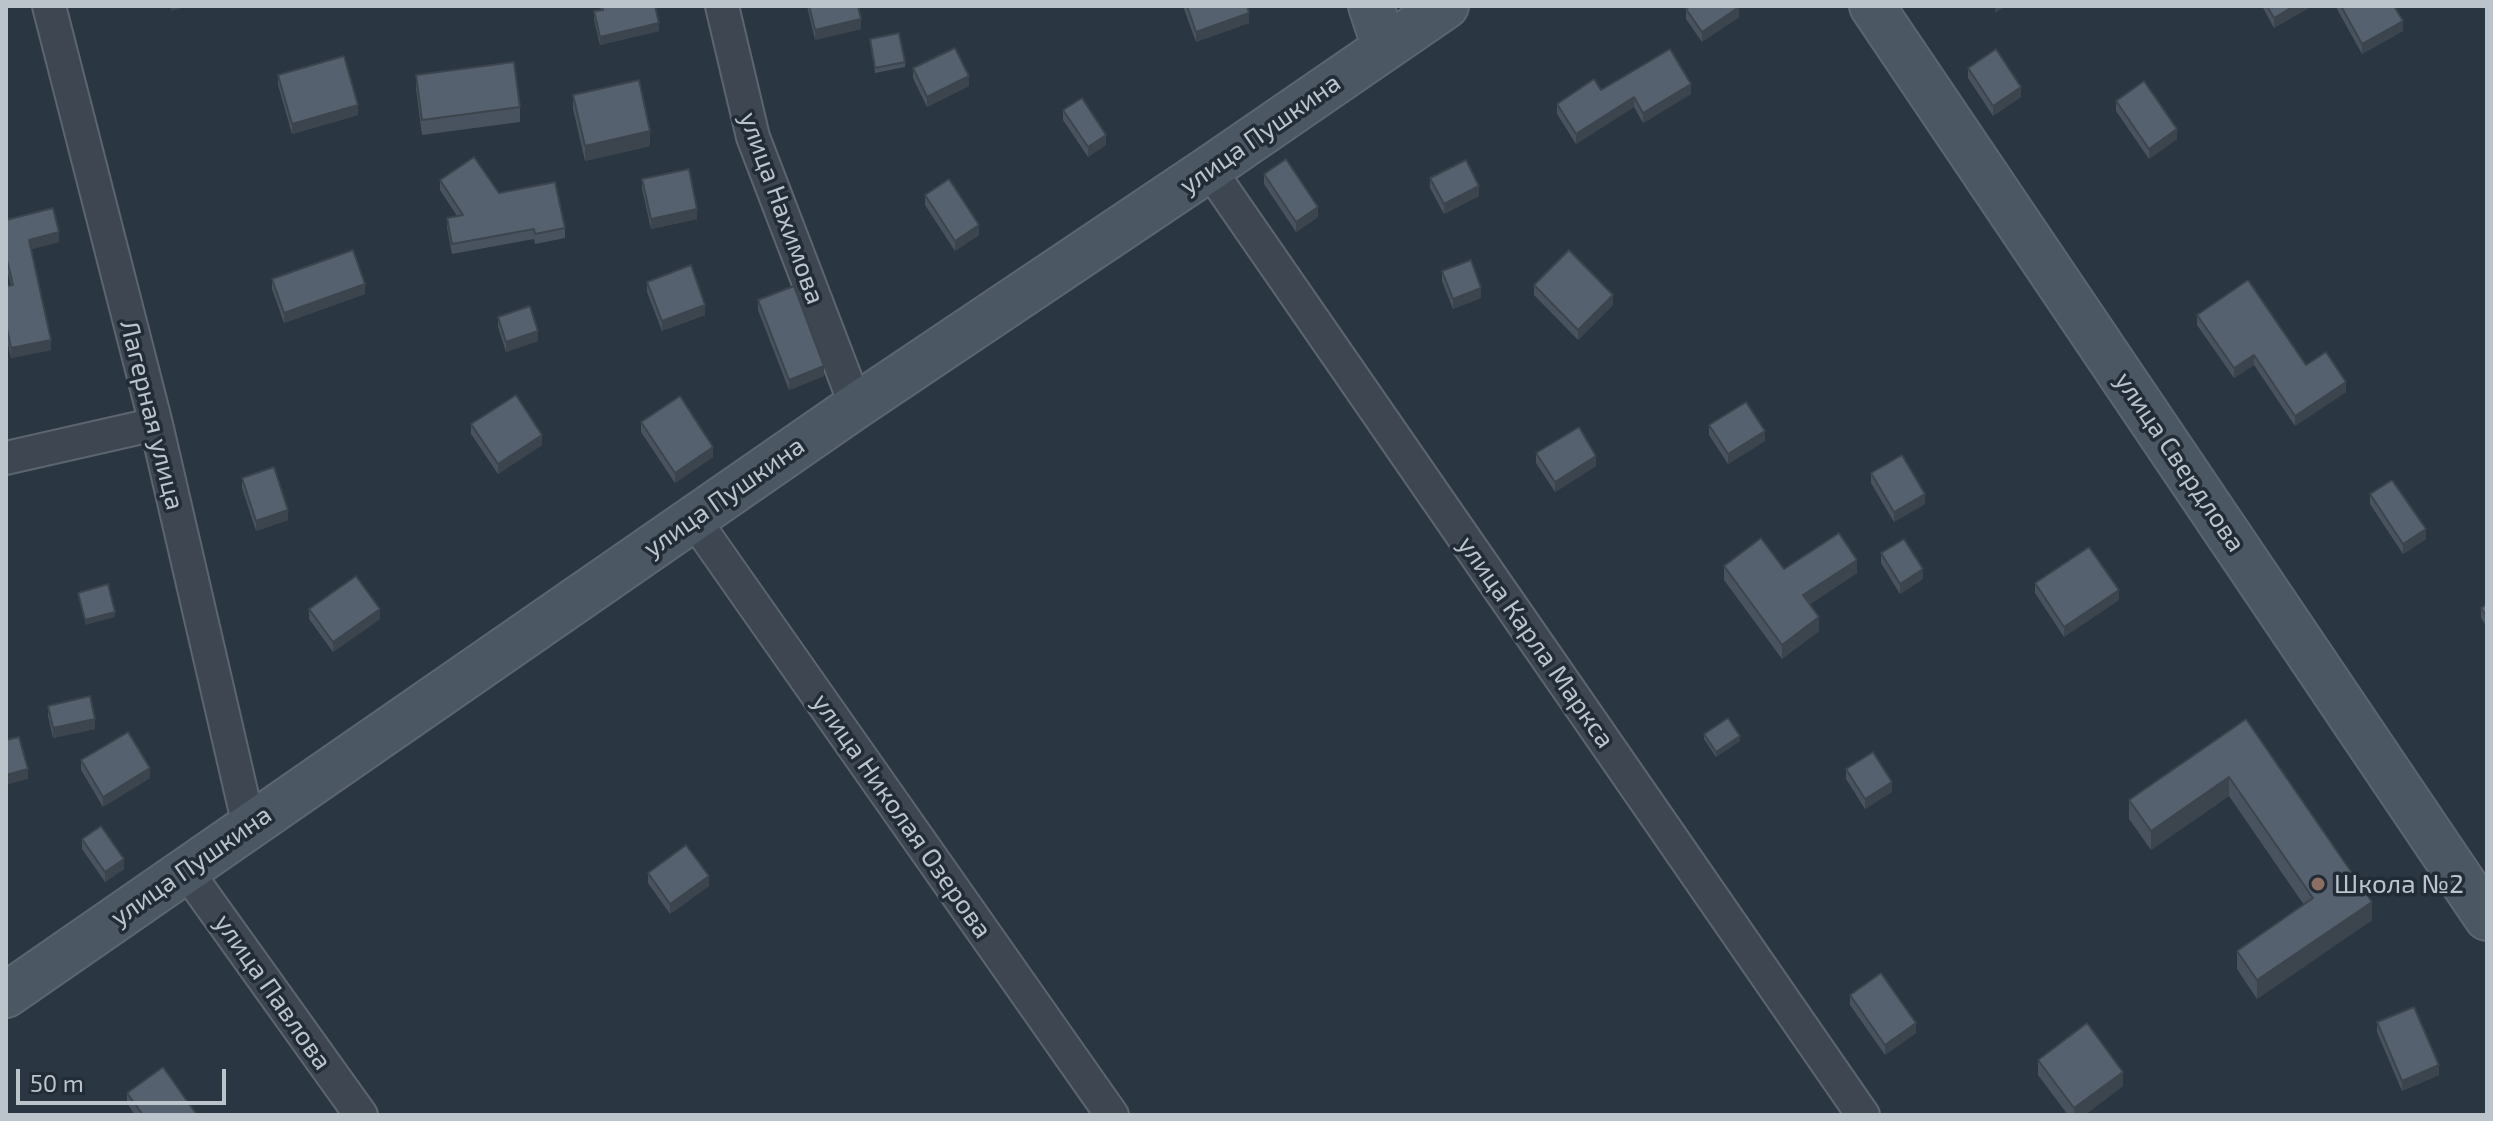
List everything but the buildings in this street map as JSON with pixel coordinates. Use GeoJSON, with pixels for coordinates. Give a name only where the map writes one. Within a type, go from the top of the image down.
{"type":"FeatureCollection","features":[{"type":"Feature","properties":{"kind":"main road"},"geometry":{"type":"LineString","coordinates":[[1371,6],[1385,48]]}},
{"type":"Feature","properties":{"kind":"main road","name":"улица Пушкина"},"geometry":{"type":"LineString","coordinates":[[6,995],[856,406],[1446,6]]}},
{"type":"Feature","properties":{"kind":"main road","name":"улица Свердлова"},"geometry":{"type":"LineString","coordinates":[[1872,6],[2487,918]]}},
{"type":"Feature","properties":{"kind":"street","name":"Лагерная улица"},"geometry":{"type":"LineString","coordinates":[[49,6],[156,424],[249,826]]}},
{"type":"Feature","properties":{"kind":"street","name":"улица Нахимова"},"geometry":{"type":"LineString","coordinates":[[722,6],[753,137],[856,406]]}},
{"type":"Feature","properties":{"kind":"street","name":"улица Карла Маркса"},"geometry":{"type":"LineString","coordinates":[[1209,169],[1863,1115]]}},
{"type":"Feature","properties":{"kind":"street"},"geometry":{"type":"LineString","coordinates":[[6,458],[156,424]]}},
{"type":"Feature","properties":{"kind":"street","name":"улица Николая Озерова"},"geometry":{"type":"LineString","coordinates":[[693,518],[1112,1115]]}},
{"type":"Feature","properties":{"kind":"street","name":"улица Павлова"},"geometry":{"type":"LineString","coordinates":[[185,869],[361,1115]]}},
{"type":"Feature","properties":{"kind":"place","name":"Школа №2"},"geometry":{"type":"Point","coordinates":[2318,884]}}]}
